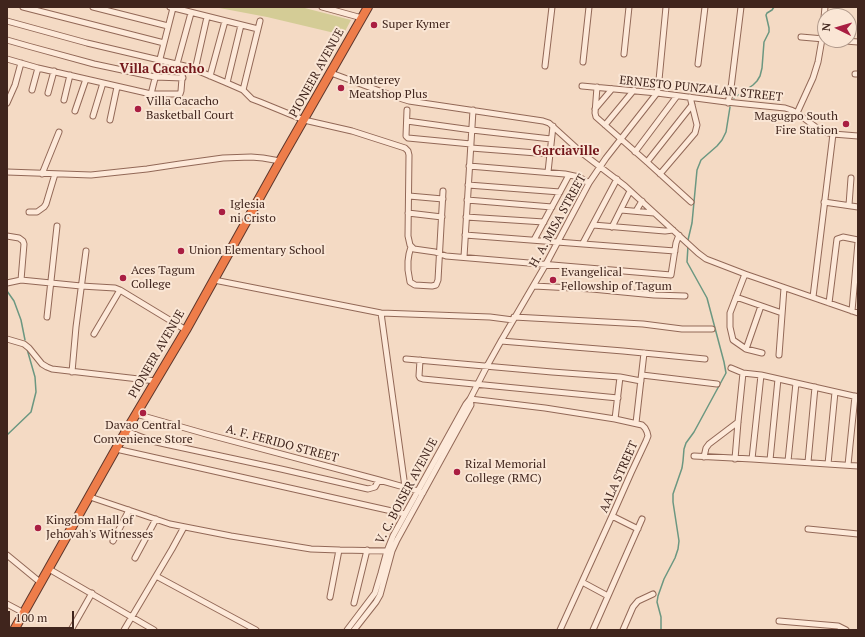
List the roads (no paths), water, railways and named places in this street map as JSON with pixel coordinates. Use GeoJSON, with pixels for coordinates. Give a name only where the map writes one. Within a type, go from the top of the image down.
{"type":"FeatureCollection","features":[{"type":"Feature","properties":{"kind":"highway","name":"PIONEER AVENUE"},"geometry":{"type":"LineString","coordinates":[[14,630],[126,431],[186,330],[368,7]]}},
{"type":"Feature","properties":{"kind":"street"},"geometry":{"type":"LineString","coordinates":[[23,7],[164,43]]}},
{"type":"Feature","properties":{"kind":"street"},"geometry":{"type":"LineString","coordinates":[[93,7],[168,26]]}},
{"type":"Feature","properties":{"kind":"street"},"geometry":{"type":"LineString","coordinates":[[151,94],[172,7],[258,29]]}},
{"type":"Feature","properties":{"kind":"street"},"geometry":{"type":"LineString","coordinates":[[322,7],[362,18]]}},
{"type":"Feature","properties":{"kind":"street"},"geometry":{"type":"LineString","coordinates":[[544,66],[552,7]]}},
{"type":"Feature","properties":{"kind":"street"},"geometry":{"type":"LineString","coordinates":[[583,62],[589,7]]}},
{"type":"Feature","properties":{"kind":"street"},"geometry":{"type":"LineString","coordinates":[[624,54],[629,7]]}},
{"type":"Feature","properties":{"kind":"street","name":"H. A. MISA STREET"},"geometry":{"type":"LineString","coordinates":[[469,403],[487,366],[534,286],[600,166],[657,92],[660,80],[666,7]]}},
{"type":"Feature","properties":{"kind":"street"},"geometry":{"type":"LineString","coordinates":[[698,64],[705,7]]}},
{"type":"Feature","properties":{"kind":"street"},"geometry":{"type":"LineString","coordinates":[[728,102],[732,88],[740,7]]}},
{"type":"Feature","properties":{"kind":"street"},"geometry":{"type":"LineString","coordinates":[[177,64],[191,13]]}},
{"type":"Feature","properties":{"kind":"street"},"geometry":{"type":"LineString","coordinates":[[195,70],[207,17]]}},
{"type":"Feature","properties":{"kind":"street"},"geometry":{"type":"LineString","coordinates":[[7,21],[87,43],[177,64],[243,90],[252,99],[304,120],[352,131],[405,148],[409,154],[408,236],[414,249],[435,252],[446,256],[672,275],[677,239],[679,235]]}},
{"type":"Feature","properties":{"kind":"street"},"geometry":{"type":"LineString","coordinates":[[210,76],[225,21]]}},
{"type":"Feature","properties":{"kind":"street"},"geometry":{"type":"LineString","coordinates":[[243,90],[260,21]]}},
{"type":"Feature","properties":{"kind":"street"},"geometry":{"type":"LineString","coordinates":[[227,83],[241,25]]}},
{"type":"Feature","properties":{"kind":"street"},"geometry":{"type":"LineString","coordinates":[[801,37],[817,38]]}},
{"type":"Feature","properties":{"kind":"street"},"geometry":{"type":"LineString","coordinates":[[7,40],[94,64],[155,77],[182,78]]}},
{"type":"Feature","properties":{"kind":"street"},"geometry":{"type":"LineString","coordinates":[[797,113],[816,70],[821,48]]}},
{"type":"Feature","properties":{"kind":"street"},"geometry":{"type":"LineString","coordinates":[[7,59],[38,68],[151,94],[180,94],[183,66]]}},
{"type":"Feature","properties":{"kind":"street"},"geometry":{"type":"LineString","coordinates":[[7,103],[15,85],[21,63]]}},
{"type":"Feature","properties":{"kind":"street"},"geometry":{"type":"LineString","coordinates":[[32,90],[38,68]]}},
{"type":"Feature","properties":{"kind":"street"},"geometry":{"type":"LineString","coordinates":[[48,94],[54,71]]}},
{"type":"Feature","properties":{"kind":"street"},"geometry":{"type":"LineString","coordinates":[[331,73],[409,101],[549,123],[582,153],[642,200],[654,213],[706,259],[784,288],[858,313]]}},
{"type":"Feature","properties":{"kind":"street"},"geometry":{"type":"LineString","coordinates":[[64,100],[70,75]]}},
{"type":"Feature","properties":{"kind":"street"},"geometry":{"type":"LineString","coordinates":[[75,111],[86,79]]}},
{"type":"Feature","properties":{"kind":"street"},"geometry":{"type":"LineString","coordinates":[[93,116],[103,83]]}},
{"type":"Feature","properties":{"kind":"street","name":"ERNESTO PUNZALAN STREET"},"geometry":{"type":"LineString","coordinates":[[582,86],[657,92],[678,96],[778,107],[797,113],[821,131],[833,134],[858,136]]}},
{"type":"Feature","properties":{"kind":"street"},"geometry":{"type":"LineString","coordinates":[[110,120],[118,87]]}},
{"type":"Feature","properties":{"kind":"street"},"geometry":{"type":"LineString","coordinates":[[597,87],[595,109],[596,117],[691,202]]}},
{"type":"Feature","properties":{"kind":"street"},"geometry":{"type":"LineString","coordinates":[[595,109],[612,89]]}},
{"type":"Feature","properties":{"kind":"street"},"geometry":{"type":"LineString","coordinates":[[605,125],[634,90]]}},
{"type":"Feature","properties":{"kind":"street"},"geometry":{"type":"LineString","coordinates":[[635,152],[678,96]]}},
{"type":"Feature","properties":{"kind":"street"},"geometry":{"type":"LineString","coordinates":[[660,174],[694,133],[697,125],[690,97]]}},
{"type":"Feature","properties":{"kind":"street"},"geometry":{"type":"LineString","coordinates":[[648,162],[692,105]]}},
{"type":"Feature","properties":{"kind":"street"},"geometry":{"type":"LineString","coordinates":[[408,110],[406,136],[408,138],[550,154]]}},
{"type":"Feature","properties":{"kind":"street"},"geometry":{"type":"LineString","coordinates":[[464,257],[473,110]]}},
{"type":"Feature","properties":{"kind":"street"},"geometry":{"type":"LineString","coordinates":[[407,120],[472,130],[551,139]]}},
{"type":"Feature","properties":{"kind":"street"},"geometry":{"type":"LineString","coordinates":[[548,172],[553,126]]}},
{"type":"Feature","properties":{"kind":"street"},"geometry":{"type":"LineString","coordinates":[[42,174],[59,132]]}},
{"type":"Feature","properties":{"kind":"street"},"geometry":{"type":"LineString","coordinates":[[813,297],[833,134]]}},
{"type":"Feature","properties":{"kind":"street"},"geometry":{"type":"LineString","coordinates":[[7,172],[80,175],[104,174],[238,157],[263,158],[280,161]]}},
{"type":"Feature","properties":{"kind":"street"},"geometry":{"type":"LineString","coordinates":[[470,166],[548,172],[579,177],[590,183]]}},
{"type":"Feature","properties":{"kind":"street"},"geometry":{"type":"LineString","coordinates":[[28,212],[37,212],[44,207],[55,174]]}},
{"type":"Feature","properties":{"kind":"street"},"geometry":{"type":"LineString","coordinates":[[534,240],[569,175]]}},
{"type":"Feature","properties":{"kind":"street"},"geometry":{"type":"LineString","coordinates":[[849,205],[851,178]]}},
{"type":"Feature","properties":{"kind":"street"},"geometry":{"type":"LineString","coordinates":[[583,243],[617,180]]}},
{"type":"Feature","properties":{"kind":"street"},"geometry":{"type":"LineString","coordinates":[[468,185],[560,192]]}},
{"type":"Feature","properties":{"kind":"street"},"geometry":{"type":"LineString","coordinates":[[412,247],[409,254],[408,270],[410,282],[415,285],[436,285],[438,280],[443,191]]}},
{"type":"Feature","properties":{"kind":"street"},"geometry":{"type":"LineString","coordinates":[[612,227],[630,191]]}},
{"type":"Feature","properties":{"kind":"street"},"geometry":{"type":"LineString","coordinates":[[409,196],[443,199]]}},
{"type":"Feature","properties":{"kind":"street"},"geometry":{"type":"LineString","coordinates":[[467,200],[552,207]]}},
{"type":"Feature","properties":{"kind":"street"},"geometry":{"type":"LineString","coordinates":[[636,211],[642,200]]}},
{"type":"Feature","properties":{"kind":"street"},"geometry":{"type":"LineString","coordinates":[[824,202],[858,207]]}},
{"type":"Feature","properties":{"kind":"street"},"geometry":{"type":"LineString","coordinates":[[621,210],[654,213]]}},
{"type":"Feature","properties":{"kind":"street"},"geometry":{"type":"LineString","coordinates":[[408,213],[442,217]]}},
{"type":"Feature","properties":{"kind":"street"},"geometry":{"type":"LineString","coordinates":[[466,217],[544,222]]}},
{"type":"Feature","properties":{"kind":"street"},"geometry":{"type":"LineString","coordinates":[[593,225],[665,231],[673,230]]}},
{"type":"Feature","properties":{"kind":"street"},"geometry":{"type":"LineString","coordinates":[[48,317],[50,283],[57,226]]}},
{"type":"Feature","properties":{"kind":"street"},"geometry":{"type":"LineString","coordinates":[[465,235],[675,251]]}},
{"type":"Feature","properties":{"kind":"street"},"geometry":{"type":"LineString","coordinates":[[7,236],[22,239],[24,244],[21,280]]}},
{"type":"Feature","properties":{"kind":"street"},"geometry":{"type":"LineString","coordinates":[[830,303],[837,239],[842,237],[858,241],[852,311]]}},
{"type":"Feature","properties":{"kind":"street"},"geometry":{"type":"LineString","coordinates":[[72,372],[86,251]]}},
{"type":"Feature","properties":{"kind":"street"},"geometry":{"type":"LineString","coordinates":[[745,274],[730,314],[730,327],[733,340],[746,349],[762,353]]}},
{"type":"Feature","properties":{"kind":"street"},"geometry":{"type":"LineString","coordinates":[[7,283],[21,280],[115,288],[186,330]]}},
{"type":"Feature","properties":{"kind":"street"},"geometry":{"type":"LineString","coordinates":[[214,280],[381,313],[643,324],[682,329],[712,329]]}},
{"type":"Feature","properties":{"kind":"street"},"geometry":{"type":"LineString","coordinates":[[534,286],[685,296]]}},
{"type":"Feature","properties":{"kind":"street"},"geometry":{"type":"LineString","coordinates":[[779,355],[784,288]]}},
{"type":"Feature","properties":{"kind":"street"},"geometry":{"type":"LineString","coordinates":[[94,334],[120,290]]}},
{"type":"Feature","properties":{"kind":"street"},"geometry":{"type":"LineString","coordinates":[[736,297],[782,313]]}},
{"type":"Feature","properties":{"kind":"street"},"geometry":{"type":"LineString","coordinates":[[746,349],[762,306]]}},
{"type":"Feature","properties":{"kind":"street"},"geometry":{"type":"LineString","coordinates":[[381,313],[405,487]]}},
{"type":"Feature","properties":{"kind":"street"},"geometry":{"type":"LineString","coordinates":[[7,339],[24,344],[42,364],[52,369],[156,381]]}},
{"type":"Feature","properties":{"kind":"street"},"geometry":{"type":"LineString","coordinates":[[501,341],[704,359]]}},
{"type":"Feature","properties":{"kind":"street"},"geometry":{"type":"LineString","coordinates":[[636,423],[644,353]]}},
{"type":"Feature","properties":{"kind":"street"},"geometry":{"type":"LineString","coordinates":[[406,359],[620,377],[641,381]]}},
{"type":"Feature","properties":{"kind":"street"},"geometry":{"type":"LineString","coordinates":[[420,360],[420,378],[618,398]]}},
{"type":"Feature","properties":{"kind":"street"},"geometry":{"type":"LineString","coordinates":[[731,368],[743,373],[761,375],[857,397],[848,465]]}},
{"type":"Feature","properties":{"kind":"street"},"geometry":{"type":"LineString","coordinates":[[735,458],[743,373]]}},
{"type":"Feature","properties":{"kind":"street"},"geometry":{"type":"LineString","coordinates":[[642,375],[717,384]]}},
{"type":"Feature","properties":{"kind":"street"},"geometry":{"type":"LineString","coordinates":[[752,459],[761,375]]}},
{"type":"Feature","properties":{"kind":"street"},"geometry":{"type":"LineString","coordinates":[[615,419],[620,377]]}},
{"type":"Feature","properties":{"kind":"street"},"geometry":{"type":"LineString","coordinates":[[770,460],[778,379]]}},
{"type":"Feature","properties":{"kind":"street"},"geometry":{"type":"LineString","coordinates":[[788,461],[796,383]]}},
{"type":"Feature","properties":{"kind":"street"},"geometry":{"type":"LineString","coordinates":[[808,462],[815,387]]}},
{"type":"Feature","properties":{"kind":"street"},"geometry":{"type":"LineString","coordinates":[[828,464],[835,392]]}},
{"type":"Feature","properties":{"kind":"street","name":"AALA STREET"},"geometry":{"type":"LineString","coordinates":[[469,403],[545,408],[615,419],[642,425],[647,432],[648,436],[560,630]]}},
{"type":"Feature","properties":{"kind":"street","name":"V. C. BOISER AVENUE"},"geometry":{"type":"LineString","coordinates":[[389,551],[397,540],[420,492],[469,403]]}},
{"type":"Feature","properties":{"kind":"street","name":"A. F. FERIDO STREET"},"geometry":{"type":"LineString","coordinates":[[136,414],[420,492]]}},
{"type":"Feature","properties":{"kind":"street"},"geometry":{"type":"LineString","coordinates":[[704,457],[706,448],[709,444],[738,422]]}},
{"type":"Feature","properties":{"kind":"street"},"geometry":{"type":"LineString","coordinates":[[126,431],[159,443],[368,489],[375,488],[379,480]]}},
{"type":"Feature","properties":{"kind":"street"},"geometry":{"type":"LineString","coordinates":[[116,449],[405,514]]}},
{"type":"Feature","properties":{"kind":"street"},"geometry":{"type":"LineString","coordinates":[[694,456],[858,466]]}},
{"type":"Feature","properties":{"kind":"street","name":"V. C. BOISER AVENUE"},"geometry":{"type":"LineString","coordinates":[[347,630],[355,626],[376,602],[380,595],[384,586],[389,551],[393,536],[405,514],[420,492]]}},
{"type":"Feature","properties":{"kind":"street"},"geometry":{"type":"LineString","coordinates":[[90,497],[184,527],[255,540],[312,549],[389,551]]}},
{"type":"Feature","properties":{"kind":"street"},"geometry":{"type":"LineString","coordinates":[[113,541],[128,510]]}},
{"type":"Feature","properties":{"kind":"street"},"geometry":{"type":"LineString","coordinates":[[612,516],[638,529]]}},
{"type":"Feature","properties":{"kind":"street"},"geometry":{"type":"LineString","coordinates":[[135,558],[156,519]]}},
{"type":"Feature","properties":{"kind":"street"},"geometry":{"type":"LineString","coordinates":[[593,630],[642,519]]}},
{"type":"Feature","properties":{"kind":"street"},"geometry":{"type":"LineString","coordinates":[[124,630],[184,527]]}},
{"type":"Feature","properties":{"kind":"street"},"geometry":{"type":"LineString","coordinates":[[808,530],[858,534]]}},
{"type":"Feature","properties":{"kind":"street"},"geometry":{"type":"LineString","coordinates":[[330,596],[339,550]]}},
{"type":"Feature","properties":{"kind":"street"},"geometry":{"type":"LineString","coordinates":[[354,603],[367,550]]}},
{"type":"Feature","properties":{"kind":"street"},"geometry":{"type":"LineString","coordinates":[[7,555],[41,583]]}},
{"type":"Feature","properties":{"kind":"street"},"geometry":{"type":"LineString","coordinates":[[49,569],[154,630]]}},
{"type":"Feature","properties":{"kind":"street"},"geometry":{"type":"LineString","coordinates":[[156,576],[256,630]]}},
{"type":"Feature","properties":{"kind":"street"},"geometry":{"type":"LineString","coordinates":[[582,582],[608,596]]}},
{"type":"Feature","properties":{"kind":"street"},"geometry":{"type":"LineString","coordinates":[[71,630],[92,593]]}},
{"type":"Feature","properties":{"kind":"street"},"geometry":{"type":"LineString","coordinates":[[623,630],[633,607],[638,601],[653,594]]}},
{"type":"Feature","properties":{"kind":"street"},"geometry":{"type":"LineString","coordinates":[[7,604],[24,613]]}},
{"type":"Feature","properties":{"kind":"street"},"geometry":{"type":"LineString","coordinates":[[779,621],[818,627],[838,626],[846,630]]}},
{"type":"Feature","properties":{"kind":"waterway"},"geometry":{"type":"LineString","coordinates":[[734,98],[753,85],[760,76],[764,42],[769,32],[766,15],[774,7]]}},
{"type":"Feature","properties":{"kind":"waterway"},"geometry":{"type":"LineString","coordinates":[[688,240],[692,223],[697,170],[701,160],[722,140],[726,132],[730,107]]}},
{"type":"Feature","properties":{"kind":"waterway"},"geometry":{"type":"LineString","coordinates":[[661,630],[661,617],[657,602],[664,579],[678,549],[679,541],[673,494],[682,468],[684,449],[726,373],[707,298],[687,262],[688,246]]}},
{"type":"Feature","properties":{"kind":"waterway"},"geometry":{"type":"LineString","coordinates":[[7,291],[14,301],[21,320],[25,340]]}},
{"type":"Feature","properties":{"kind":"waterway"},"geometry":{"type":"LineString","coordinates":[[7,435],[31,412],[36,392],[35,377],[27,349]]}},
{"type":"Feature","properties":{"kind":"place","name":"Super Kymer"},"geometry":{"type":"Point","coordinates":[374,25]}},
{"type":"Feature","properties":{"kind":"place","name":"Monterey Meatshop Plus"},"geometry":{"type":"Point","coordinates":[341,88]}},
{"type":"Feature","properties":{"kind":"place","name":"Villa Cacacho Basketball Court"},"geometry":{"type":"Point","coordinates":[138,109]}},
{"type":"Feature","properties":{"kind":"place","name":"Magugpo South Fire Station"},"geometry":{"type":"Point","coordinates":[846,124]}},
{"type":"Feature","properties":{"kind":"place","name":"Iglesia ni Cristo"},"geometry":{"type":"Point","coordinates":[222,212]}},
{"type":"Feature","properties":{"kind":"place","name":"Union Elementary School"},"geometry":{"type":"Point","coordinates":[181,251]}},
{"type":"Feature","properties":{"kind":"place","name":"Aces Tagum College"},"geometry":{"type":"Point","coordinates":[123,278]}},
{"type":"Feature","properties":{"kind":"place","name":"Evangelical Fellowship of Tagum"},"geometry":{"type":"Point","coordinates":[553,280]}},
{"type":"Feature","properties":{"kind":"place","name":"Davao Central Convenience Store"},"geometry":{"type":"Point","coordinates":[143,413]}},
{"type":"Feature","properties":{"kind":"place","name":"Rizal Memorial College (RMC)"},"geometry":{"type":"Point","coordinates":[457,472]}},
{"type":"Feature","properties":{"kind":"place","name":"Kingdom Hall of Jehovah's Witnesses"},"geometry":{"type":"Point","coordinates":[38,528]}},
{"type":"Feature","properties":{"kind":"district","name":"Villa Cacacho"},"geometry":{"type":"Point","coordinates":[162,69]}},
{"type":"Feature","properties":{"kind":"district","name":"Garciaville"},"geometry":{"type":"Point","coordinates":[566,151]}}]}
